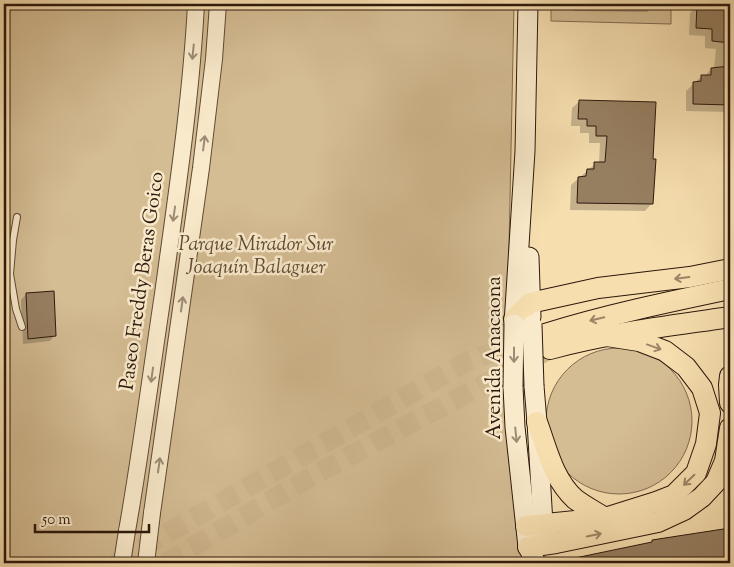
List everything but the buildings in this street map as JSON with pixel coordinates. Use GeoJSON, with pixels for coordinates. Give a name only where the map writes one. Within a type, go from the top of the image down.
{"type":"FeatureCollection","features":[{"type":"Feature","properties":{"kind":"main road","name":"Avenida Anacaona"},"geometry":{"type":"LineString","coordinates":[[528,4],[525,151],[530,303]]}},
{"type":"Feature","properties":{"kind":"main road","name":"Avenida Anacaona"},"geometry":{"type":"LineString","coordinates":[[525,151],[531,330],[538,422],[535,525]]}},
{"type":"Feature","properties":{"kind":"main road"},"geometry":{"type":"LineString","coordinates":[[531,330],[530,303],[598,288],[690,277],[730,269]]}},
{"type":"Feature","properties":{"kind":"main road"},"geometry":{"type":"LineString","coordinates":[[531,330],[585,322],[730,289]]}},
{"type":"Feature","properties":{"kind":"main road"},"geometry":{"type":"LineString","coordinates":[[531,330],[580,341],[730,317]]}},
{"type":"Feature","properties":{"kind":"main road","name":"Avenida Anacaona"},"geometry":{"type":"LineString","coordinates":[[531,330],[513,387],[515,427],[535,525],[538,554]]}},
{"type":"Feature","properties":{"kind":"main road"},"geometry":{"type":"LineString","coordinates":[[535,525],[605,518],[656,502],[674,495],[696,474],[706,444],[710,414],[702,388],[686,367],[665,351],[639,341],[607,336]]}},
{"type":"Feature","properties":{"kind":"main road"},"geometry":{"type":"LineString","coordinates":[[730,376],[730,403]]}},
{"type":"Feature","properties":{"kind":"main road"},"geometry":{"type":"LineString","coordinates":[[538,422],[554,471],[564,486],[576,500],[605,518]]}},
{"type":"Feature","properties":{"kind":"main road"},"geometry":{"type":"LineString","coordinates":[[538,554],[658,522],[684,510],[702,497],[716,482],[725,462],[730,428]]}},
{"type":"Feature","properties":{"kind":"street","name":"Paseo Freddy Beras Goico"},"geometry":{"type":"LineString","coordinates":[[122,563],[140,462],[176,205],[188,104],[196,4]]}},
{"type":"Feature","properties":{"kind":"street","name":"Paseo Freddy Beras Goico"},"geometry":{"type":"LineString","coordinates":[[146,563],[201,168],[214,59],[218,4]]}},
{"type":"Feature","properties":{"kind":"lane"},"geometry":{"type":"LineString","coordinates":[[17,217],[7,274],[22,327]]}},
{"type":"Feature","properties":{"kind":"green space","name":"Parque Mirador Sur Joaquín Balaguer"},"geometry":{"type":"Polygon","coordinates":[[[4,4],[514,4],[506,394],[524,563],[6,563],[7,390],[4,324],[4,4]]]}},
{"type":"Feature","properties":{"kind":"green space"},"geometry":{"type":"Polygon","coordinates":[[[551,4],[671,4],[671,24],[551,21],[551,4]]]}},
{"type":"Feature","properties":{"kind":"green space"},"geometry":{"type":"Polygon","coordinates":[[[619,348],[647,354],[659,360],[670,370],[680,381],[686,393],[692,421],[686,449],[680,461],[670,472],[659,482],[647,488],[619,494],[591,488],[579,482],[568,472],[558,461],[552,449],[546,421],[552,393],[558,381],[568,370],[579,360],[591,354],[619,348]]]}},
{"type":"Feature","properties":{"kind":"tunnel"},"geometry":{"type":"LineString","coordinates":[[115,563],[468,361],[529,340]]}},
{"type":"Feature","properties":{"kind":"tunnel"},"geometry":{"type":"LineString","coordinates":[[165,563],[307,479],[548,350]]}}]}
